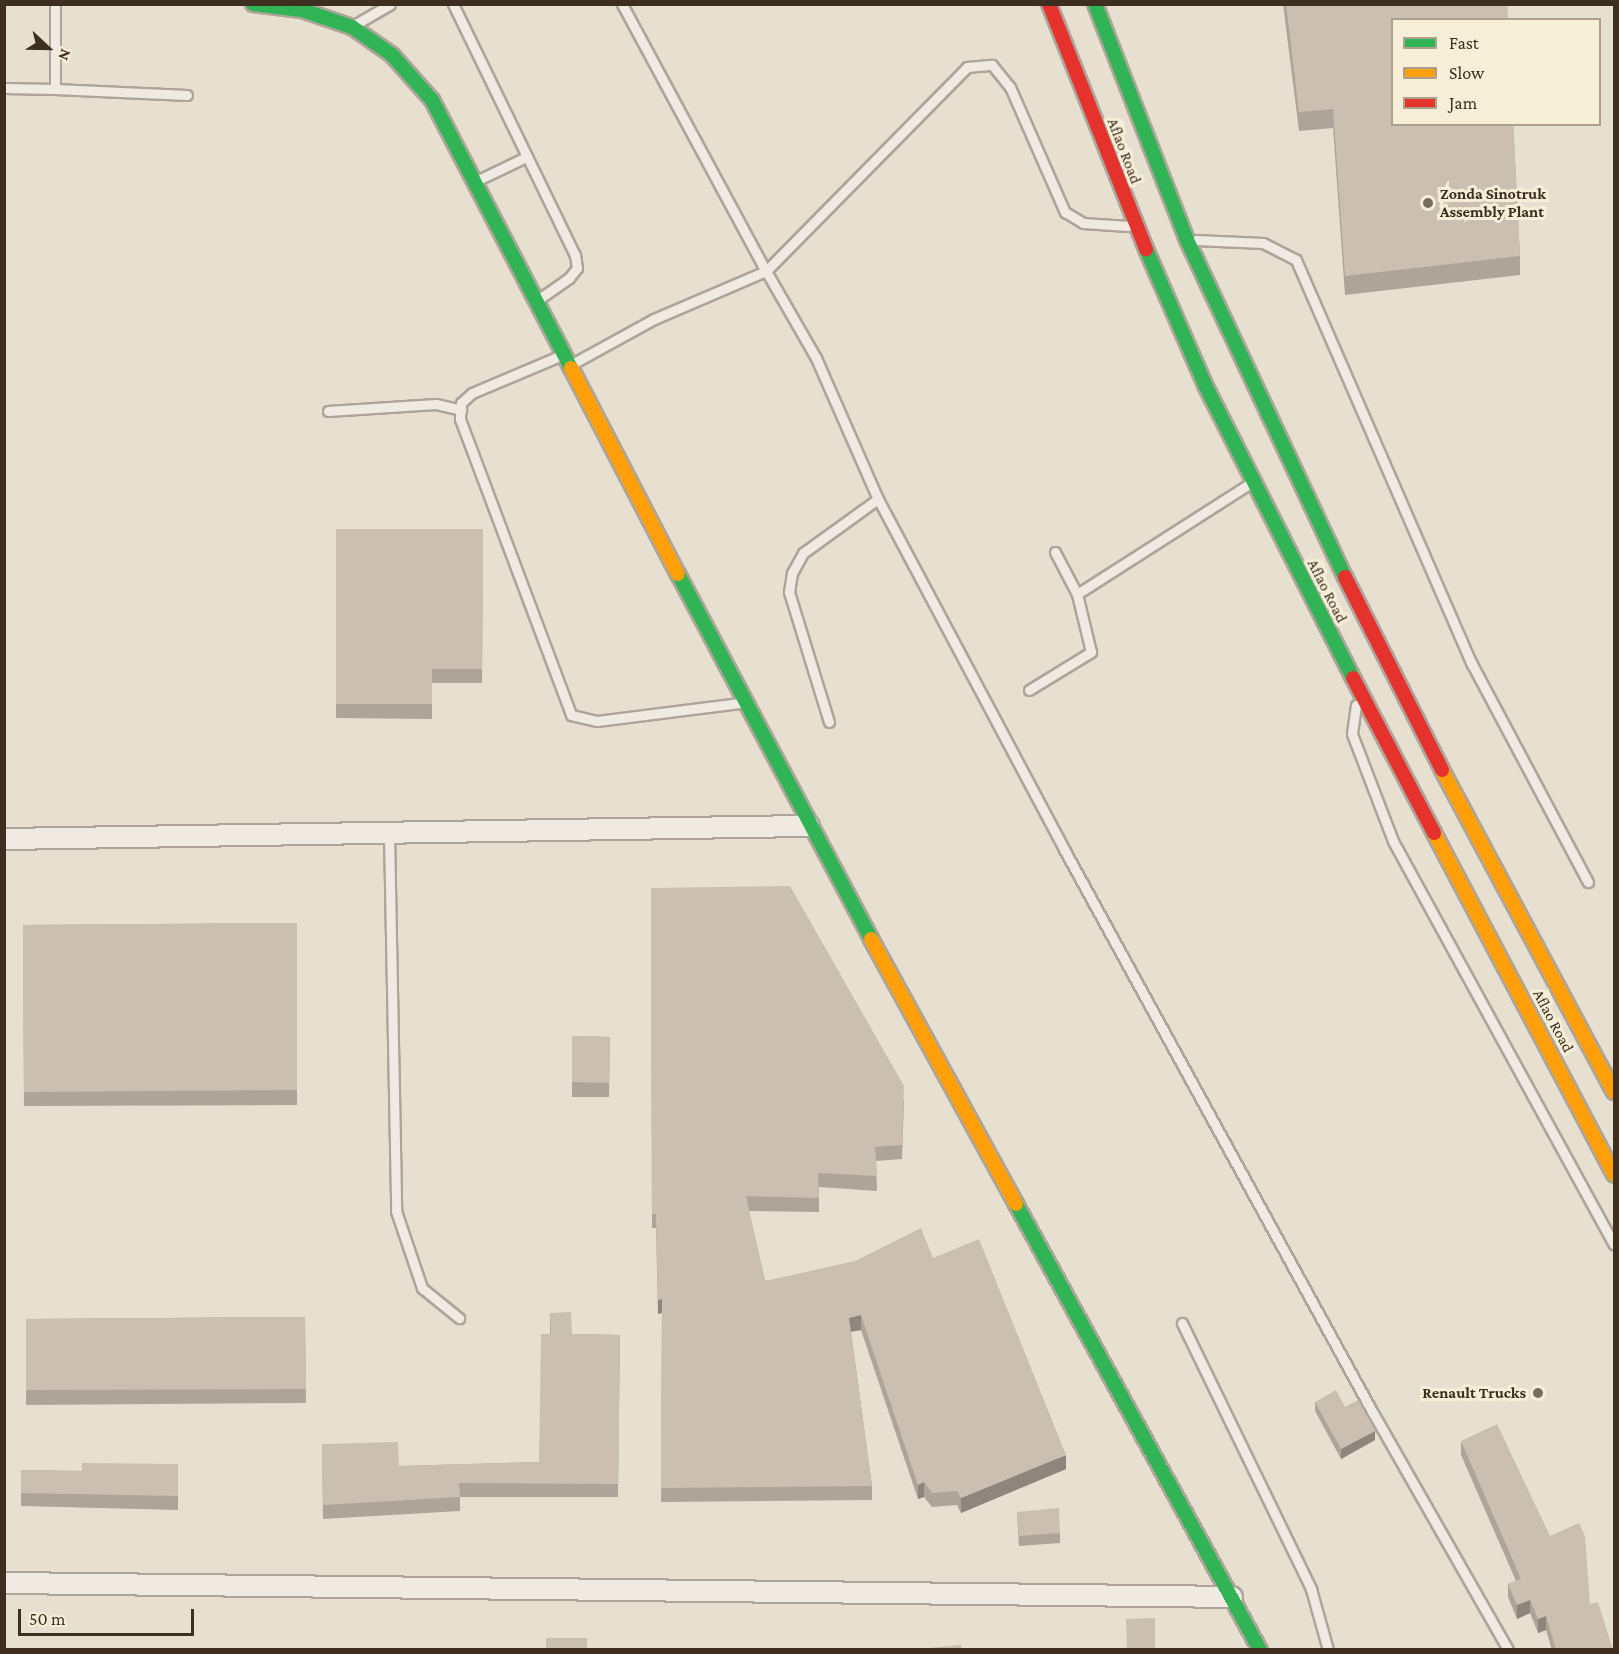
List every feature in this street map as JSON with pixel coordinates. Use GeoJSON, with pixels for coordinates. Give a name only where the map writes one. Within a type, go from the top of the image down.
{"type":"FeatureCollection","features":[{"type":"Feature","properties":{"kind":"main road"},"geometry":{"type":"LineString","coordinates":[[253,4],[302,10],[352,27],[392,55],[432,100],[809,826],[1260,1650]]}},
{"type":"Feature","properties":{"kind":"main road","name":"Aflao Road"},"geometry":{"type":"LineString","coordinates":[[1049,4],[1136,226],[1205,385],[1358,688],[1614,1174]]}},
{"type":"Feature","properties":{"kind":"main road","name":"Aflao Road"},"geometry":{"type":"LineString","coordinates":[[1095,4],[1187,240],[1390,672],[1614,1092]]}},
{"type":"Feature","properties":{"kind":"street"},"geometry":{"type":"LineString","coordinates":[[4,839],[809,826]]}},
{"type":"Feature","properties":{"kind":"street"},"geometry":{"type":"LineString","coordinates":[[4,1583],[1232,1597]]}},
{"type":"Feature","properties":{"kind":"lane"},"geometry":{"type":"LineString","coordinates":[[55,4],[55,89]]}},
{"type":"Feature","properties":{"kind":"lane"},"geometry":{"type":"LineString","coordinates":[[352,27],[390,4]]}},
{"type":"Feature","properties":{"kind":"lane"},"geometry":{"type":"LineString","coordinates":[[453,4],[575,255],[576,268],[569,278],[537,300]]}},
{"type":"Feature","properties":{"kind":"lane"},"geometry":{"type":"LineString","coordinates":[[622,4],[766,271],[816,358],[878,499],[1259,1205],[1508,1650]]}},
{"type":"Feature","properties":{"kind":"lane"},"geometry":{"type":"LineString","coordinates":[[745,702],[597,721],[571,715],[460,419],[461,403],[472,393],[567,360],[654,319],[766,271],[966,66],[992,65],[1010,87],[1065,212],[1083,223],[1136,226]]}},
{"type":"Feature","properties":{"kind":"lane"},"geometry":{"type":"LineString","coordinates":[[4,88],[187,95]]}},
{"type":"Feature","properties":{"kind":"lane"},"geometry":{"type":"LineString","coordinates":[[476,181],[526,157]]}},
{"type":"Feature","properties":{"kind":"lane"},"geometry":{"type":"LineString","coordinates":[[1187,240],[1263,243],[1296,260],[1473,664],[1588,882]]}},
{"type":"Feature","properties":{"kind":"lane"},"geometry":{"type":"LineString","coordinates":[[328,411],[436,404],[461,410]]}},
{"type":"Feature","properties":{"kind":"lane"},"geometry":{"type":"LineString","coordinates":[[1077,594],[1254,481]]}},
{"type":"Feature","properties":{"kind":"lane"},"geometry":{"type":"LineString","coordinates":[[829,722],[789,592],[792,573],[803,553],[878,499]]}},
{"type":"Feature","properties":{"kind":"lane"},"geometry":{"type":"LineString","coordinates":[[1029,690],[1091,652],[1077,594],[1055,552]]}},
{"type":"Feature","properties":{"kind":"lane"},"geometry":{"type":"LineString","coordinates":[[1358,688],[1352,734],[1393,841],[1614,1245]]}},
{"type":"Feature","properties":{"kind":"lane"},"geometry":{"type":"LineString","coordinates":[[388,832],[396,1211],[422,1288],[459,1318]]}},
{"type":"Feature","properties":{"kind":"lane"},"geometry":{"type":"LineString","coordinates":[[1182,1323],[1311,1589],[1328,1650]]}},
{"type":"Feature","properties":{"kind":"building","name":"Zonda Sinotruk Assembly Plant"},"geometry":{"type":"Polygon","coordinates":[[[1286,4],[1507,4],[1508,18],[1391,18],[1391,126],[1513,126],[1520,256],[1345,276],[1333,109],[1299,112],[1286,4]]]}},
{"type":"Feature","properties":{"kind":"building"},"geometry":{"type":"Polygon","coordinates":[[[336,529],[483,529],[482,669],[432,669],[432,704],[336,704],[336,529]]]}},
{"type":"Feature","properties":{"kind":"building"},"geometry":{"type":"Polygon","coordinates":[[[790,886],[904,1086],[902,1145],[875,1147],[877,1176],[818,1173],[819,1198],[746,1196],[765,1281],[855,1261],[921,1228],[933,1258],[979,1239],[1066,1455],[961,1498],[957,1491],[932,1493],[924,1482],[918,1485],[861,1315],[849,1318],[872,1486],[661,1488],[662,1299],[658,1300],[656,1214],[652,1214],[651,888],[790,886]]]}},
{"type":"Feature","properties":{"kind":"building"},"geometry":{"type":"Polygon","coordinates":[[[297,923],[297,1090],[24,1092],[23,925],[297,923]]]}},
{"type":"Feature","properties":{"kind":"building"},"geometry":{"type":"Polygon","coordinates":[[[572,1036],[610,1037],[609,1083],[572,1082],[572,1036]]]}},
{"type":"Feature","properties":{"kind":"building"},"geometry":{"type":"Polygon","coordinates":[[[571,1312],[572,1334],[620,1335],[618,1484],[459,1483],[460,1497],[323,1505],[322,1444],[398,1442],[399,1466],[539,1462],[541,1334],[551,1334],[550,1313],[571,1312]]]}},
{"type":"Feature","properties":{"kind":"building"},"geometry":{"type":"Polygon","coordinates":[[[305,1317],[306,1389],[26,1390],[26,1319],[305,1317]]]}},
{"type":"Feature","properties":{"kind":"building"},"geometry":{"type":"Polygon","coordinates":[[[1336,1390],[1345,1407],[1358,1400],[1375,1431],[1341,1449],[1315,1402],[1336,1390]]]}},
{"type":"Feature","properties":{"kind":"building"},"geometry":{"type":"Polygon","coordinates":[[[1497,1424],[1550,1536],[1579,1523],[1585,1536],[1590,1604],[1598,1602],[1613,1650],[1556,1650],[1546,1616],[1538,1619],[1530,1600],[1517,1605],[1508,1584],[1521,1579],[1461,1441],[1497,1424]]]}},
{"type":"Feature","properties":{"kind":"building"},"geometry":{"type":"Polygon","coordinates":[[[82,1463],[178,1464],[178,1496],[21,1493],[21,1470],[82,1471],[82,1463]]]}},
{"type":"Feature","properties":{"kind":"building"},"geometry":{"type":"Polygon","coordinates":[[[1059,1508],[1060,1533],[1019,1536],[1017,1512],[1059,1508]]]}},
{"type":"Feature","properties":{"kind":"building"},"geometry":{"type":"Polygon","coordinates":[[[1155,1618],[1155,1650],[1127,1650],[1126,1619],[1155,1618]]]}},
{"type":"Feature","properties":{"kind":"building"},"geometry":{"type":"Polygon","coordinates":[[[546,1638],[587,1638],[587,1650],[546,1650],[546,1638]]]}},
{"type":"Feature","properties":{"kind":"building"},"geometry":{"type":"Polygon","coordinates":[[[961,1645],[962,1650],[917,1649],[961,1645]]]}},
{"type":"Feature","properties":{"kind":"traffic: fast"},"geometry":{"type":"LineString","coordinates":[[253,4],[302,10],[352,27],[392,55],[432,100],[571,368]]}},
{"type":"Feature","properties":{"kind":"traffic: fast"},"geometry":{"type":"LineString","coordinates":[[1095,4],[1187,240],[1345,577]]}},
{"type":"Feature","properties":{"kind":"traffic: fast"},"geometry":{"type":"LineString","coordinates":[[1146,249],[1205,385],[1353,678]]}},
{"type":"Feature","properties":{"kind":"traffic: fast"},"geometry":{"type":"LineString","coordinates":[[678,574],[871,939]]}},
{"type":"Feature","properties":{"kind":"traffic: fast"},"geometry":{"type":"LineString","coordinates":[[1016,1204],[1260,1650]]}},
{"type":"Feature","properties":{"kind":"traffic: slow"},"geometry":{"type":"LineString","coordinates":[[571,368],[678,574]]}},
{"type":"Feature","properties":{"kind":"traffic: slow"},"geometry":{"type":"LineString","coordinates":[[1442,770],[1614,1092]]}},
{"type":"Feature","properties":{"kind":"traffic: slow"},"geometry":{"type":"LineString","coordinates":[[1434,833],[1614,1174]]}},
{"type":"Feature","properties":{"kind":"traffic: slow"},"geometry":{"type":"LineString","coordinates":[[871,939],[1016,1204]]}},
{"type":"Feature","properties":{"kind":"traffic: jam"},"geometry":{"type":"LineString","coordinates":[[1049,4],[1146,249]]}},
{"type":"Feature","properties":{"kind":"traffic: jam"},"geometry":{"type":"LineString","coordinates":[[1345,577],[1442,770]]}},
{"type":"Feature","properties":{"kind":"traffic: jam"},"geometry":{"type":"LineString","coordinates":[[1353,678],[1434,833]]}},
{"type":"Feature","properties":{"kind":"place","name":"Zonda Sinotruk Assembly Plant"},"geometry":{"type":"Point","coordinates":[1428,203]}},
{"type":"Feature","properties":{"kind":"place","name":"Renault Trucks"},"geometry":{"type":"Point","coordinates":[1538,1393]}}]}
